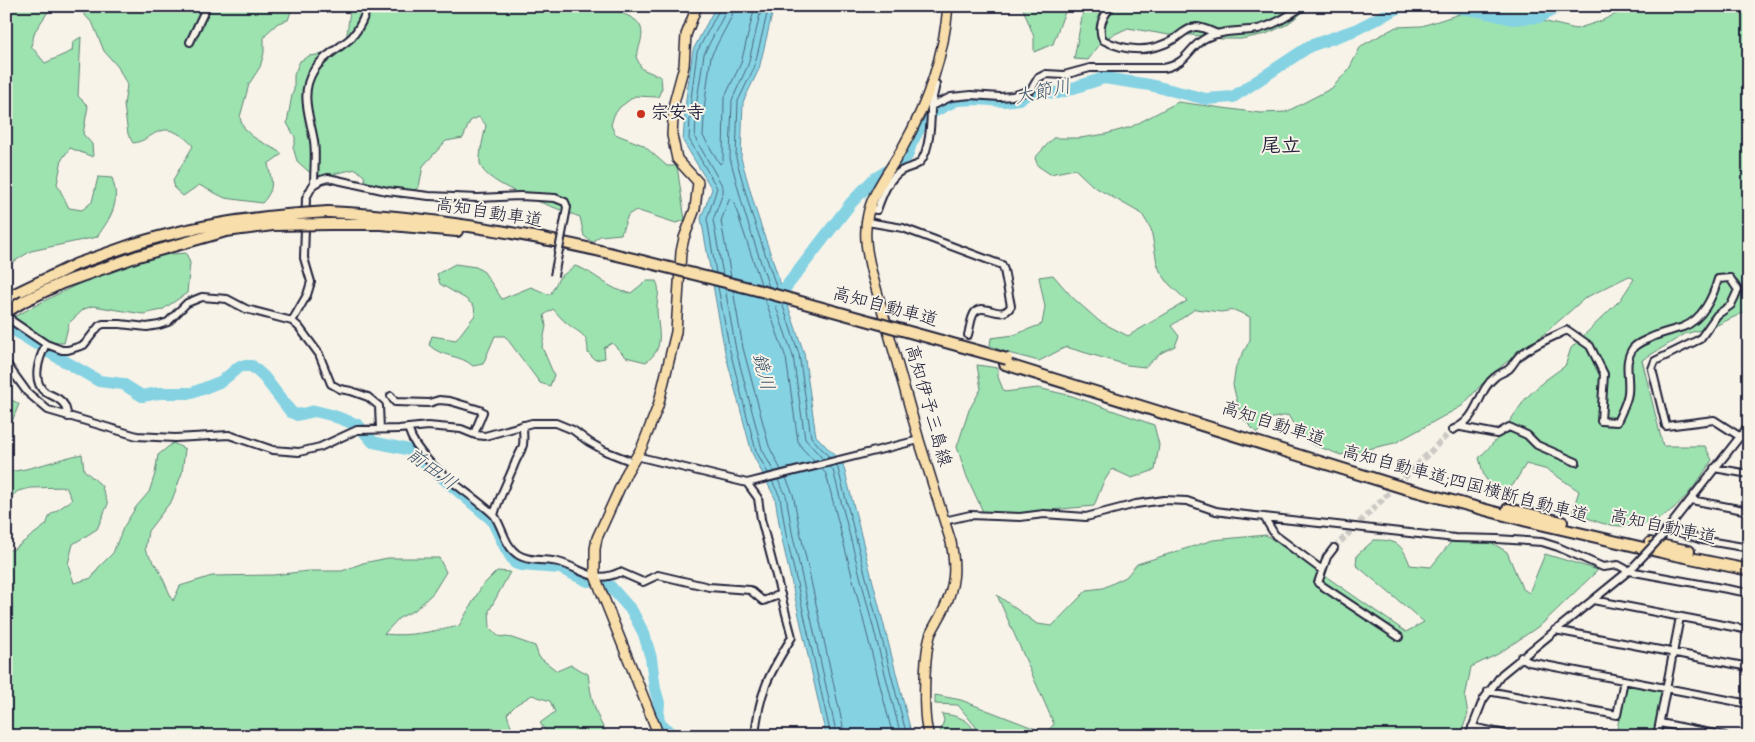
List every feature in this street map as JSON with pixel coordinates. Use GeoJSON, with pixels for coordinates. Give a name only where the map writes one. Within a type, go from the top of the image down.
{"type":"FeatureCollection","features":[{"type":"Feature","properties":{"kind":"highway","name":"高知自動車道"},"geometry":{"type":"LineString","coordinates":[[11,295],[77,264],[162,235],[216,223],[277,215],[328,212],[374,214],[458,224],[533,236],[851,315],[1006,362],[1126,395],[1396,480],[1575,526],[1749,563]]}},
{"type":"Feature","properties":{"kind":"highway","name":"高知自動車道"},"geometry":{"type":"LineString","coordinates":[[6,311],[62,283],[138,256],[226,231],[273,226],[381,224],[467,231],[641,263]]}},
{"type":"Feature","properties":{"kind":"highway","name":"高知自動車道;四国横断自動車道"},"geometry":{"type":"LineString","coordinates":[[1006,362],[1404,488],[1527,521],[1749,570]]}},
{"type":"Feature","properties":{"kind":"main road"},"geometry":{"type":"LineString","coordinates":[[659,736],[595,576],[595,549],[597,538],[642,447],[658,406],[676,332],[682,245],[696,209],[698,182],[677,158],[672,135],[674,103],[677,86],[684,66],[686,35],[697,6]]}},
{"type":"Feature","properties":{"kind":"main road","name":"高知伊予三島線"},"geometry":{"type":"LineString","coordinates":[[929,736],[924,713],[928,648],[931,634],[951,590],[955,569],[951,542],[918,440],[869,260],[866,240],[869,209],[904,144],[932,82],[942,47],[948,6]]}},
{"type":"Feature","properties":{"kind":"street"},"geometry":{"type":"LineString","coordinates":[[190,42],[207,6]]}},
{"type":"Feature","properties":{"kind":"street"},"geometry":{"type":"LineString","coordinates":[[292,321],[307,295],[311,282],[304,258],[306,198],[314,184],[314,142],[307,109],[307,84],[322,60],[351,37],[359,28],[368,6]]}},
{"type":"Feature","properties":{"kind":"street"},"geometry":{"type":"LineString","coordinates":[[1111,6],[1101,22],[1100,31],[1103,40],[1115,46],[1150,49],[1167,43],[1197,26],[1219,34]]}},
{"type":"Feature","properties":{"kind":"street"},"geometry":{"type":"LineString","coordinates":[[931,107],[942,100],[962,96],[1000,97],[1022,93],[1031,90],[1038,78],[1046,74],[1064,75],[1090,68],[1164,68],[1175,65],[1185,58],[1204,39],[1219,34],[1258,28],[1282,20],[1303,6]]}},
{"type":"Feature","properties":{"kind":"street"},"geometry":{"type":"LineString","coordinates":[[869,209],[877,210],[889,183],[903,169],[919,164],[922,158],[927,143],[936,84],[932,82]]}},
{"type":"Feature","properties":{"kind":"street"},"geometry":{"type":"LineString","coordinates":[[314,184],[328,178],[387,191],[429,196],[555,198],[565,202],[567,207],[554,276]]}},
{"type":"Feature","properties":{"kind":"street"},"geometry":{"type":"LineString","coordinates":[[867,222],[903,228],[1002,265],[1011,306],[1004,313],[981,309],[976,310],[968,335]]}},
{"type":"Feature","properties":{"kind":"street"},"geometry":{"type":"LineString","coordinates":[[1461,427],[1475,410],[1488,385],[1495,377],[1508,369],[1518,357],[1567,330],[1590,346],[1604,374],[1601,421],[1617,422],[1628,395],[1626,362],[1633,348],[1659,333],[1683,327],[1690,323],[1705,309],[1712,298],[1718,279],[1730,278],[1738,290],[1731,305],[1717,315],[1700,339],[1655,362],[1652,369],[1666,426],[1714,420],[1739,436],[1749,438]]}},
{"type":"Feature","properties":{"kind":"street"},"geometry":{"type":"LineString","coordinates":[[6,311],[12,321],[46,344],[62,350],[76,349],[84,345],[99,326],[103,324],[147,327],[159,325],[173,318],[186,303],[202,297],[227,298],[246,309],[292,321],[299,327],[320,354],[331,384],[340,389],[368,397],[379,406],[377,429]]}},
{"type":"Feature","properties":{"kind":"street"},"geometry":{"type":"LineString","coordinates":[[46,344],[40,362],[37,382],[46,392],[60,400],[65,406],[68,417]]}},
{"type":"Feature","properties":{"kind":"street"},"geometry":{"type":"LineString","coordinates":[[6,363],[27,392],[41,405],[55,413],[137,436],[175,438],[229,435],[258,446],[288,452],[299,452],[320,447],[357,430],[428,426],[461,429],[484,436],[532,423],[556,423],[573,430],[589,442],[605,450],[635,459],[749,482],[918,440]]}},
{"type":"Feature","properties":{"kind":"street"},"geometry":{"type":"LineString","coordinates":[[391,396],[395,402],[429,403],[439,400],[450,401],[480,410],[483,412],[474,434]]}},
{"type":"Feature","properties":{"kind":"street"},"geometry":{"type":"LineString","coordinates":[[494,515],[503,489],[516,460],[520,456],[523,443],[522,425]]}},
{"type":"Feature","properties":{"kind":"street"},"geometry":{"type":"LineString","coordinates":[[1469,736],[1488,691],[1502,674],[1632,569],[1662,536],[1749,425]]}},
{"type":"Feature","properties":{"kind":"street"},"geometry":{"type":"LineString","coordinates":[[1452,430],[1461,427],[1497,434],[1509,427],[1527,435],[1537,445],[1576,462]]}},
{"type":"Feature","properties":{"kind":"street"},"geometry":{"type":"LineString","coordinates":[[408,428],[418,450],[446,477],[494,515],[511,549],[516,554],[527,558],[563,563],[581,572],[595,576],[610,577],[620,572],[643,582],[658,575],[709,587],[750,590],[763,601],[781,594]]}},
{"type":"Feature","properties":{"kind":"street"},"geometry":{"type":"LineString","coordinates":[[1714,468],[1749,474]]}},
{"type":"Feature","properties":{"kind":"street"},"geometry":{"type":"LineString","coordinates":[[749,482],[758,498],[761,519],[792,637],[768,678],[759,706],[755,736]]}},
{"type":"Feature","properties":{"kind":"street"},"geometry":{"type":"LineString","coordinates":[[944,521],[970,515],[1020,517],[1044,514],[1086,517],[1136,504],[1164,500],[1187,501],[1216,511],[1264,517],[1455,538],[1542,542],[1604,567],[1618,565],[1749,593]]}},
{"type":"Feature","properties":{"kind":"street"},"geometry":{"type":"LineString","coordinates":[[1691,500],[1749,511]]}},
{"type":"Feature","properties":{"kind":"street"},"geometry":{"type":"LineString","coordinates":[[1264,517],[1275,535],[1322,570]]}},
{"type":"Feature","properties":{"kind":"street"},"geometry":{"type":"LineString","coordinates":[[1668,528],[1702,540],[1749,548]]}},
{"type":"Feature","properties":{"kind":"street"},"geometry":{"type":"LineString","coordinates":[[1334,548],[1327,557],[1318,583],[1399,638]]}},
{"type":"Feature","properties":{"kind":"street"},"geometry":{"type":"LineString","coordinates":[[1593,600],[1749,630]]}},
{"type":"Feature","properties":{"kind":"street"},"geometry":{"type":"LineString","coordinates":[[1658,736],[1680,617]]}},
{"type":"Feature","properties":{"kind":"street"},"geometry":{"type":"LineString","coordinates":[[1555,630],[1749,667]]}},
{"type":"Feature","properties":{"kind":"street"},"geometry":{"type":"LineString","coordinates":[[1520,658],[1529,662],[1749,704]]}},
{"type":"Feature","properties":{"kind":"street"},"geometry":{"type":"LineString","coordinates":[[1488,691],[1617,715],[1624,680]]}},
{"type":"Feature","properties":{"kind":"street"},"geometry":{"type":"LineString","coordinates":[[1660,723],[1724,736]]}},
{"type":"Feature","properties":{"kind":"street"},"geometry":{"type":"LineString","coordinates":[[1472,727],[1492,734],[1514,736]]}},
{"type":"Feature","properties":{"kind":"green space"},"geometry":{"type":"Polygon","coordinates":[[[6,6],[52,6],[35,31],[31,46],[45,63],[72,51],[73,42],[81,37],[78,96],[88,106],[83,134],[92,144],[93,157],[70,148],[62,159],[57,184],[69,208],[82,210],[92,202],[98,177],[112,178],[115,187],[113,209],[107,223],[97,237],[31,251],[10,264],[6,264],[6,6]]]}},
{"type":"Feature","properties":{"kind":"green space"},"geometry":{"type":"Polygon","coordinates":[[[84,6],[293,6],[288,20],[278,23],[264,38],[264,53],[260,67],[249,84],[240,117],[242,124],[251,135],[282,154],[268,164],[271,176],[271,189],[262,203],[225,198],[199,185],[183,196],[175,189],[173,180],[193,146],[177,133],[170,130],[159,131],[139,142],[133,143],[128,134],[124,105],[127,85],[118,67],[104,51],[93,24],[82,12],[84,6]]]}},
{"type":"Feature","properties":{"kind":"green space"},"geometry":{"type":"Polygon","coordinates":[[[353,6],[612,6],[633,19],[641,27],[642,32],[636,57],[642,69],[661,77],[662,88],[658,97],[635,96],[620,107],[614,115],[611,125],[615,134],[643,145],[667,166],[677,166],[685,220],[676,223],[636,210],[628,215],[621,234],[600,236],[592,242],[584,236],[580,217],[507,188],[484,171],[480,159],[486,125],[479,117],[470,121],[463,138],[446,141],[423,166],[419,187],[402,198],[373,191],[366,185],[364,176],[356,169],[337,173],[319,181],[297,161],[293,147],[295,137],[287,123],[294,90],[294,75],[300,61],[309,56],[324,54],[346,42],[350,10],[353,6]]]}},
{"type":"Feature","properties":{"kind":"green space"},"geometry":{"type":"Polygon","coordinates":[[[1022,6],[1068,6],[1053,44],[1034,52],[1034,37],[1022,6]]]}},
{"type":"Feature","properties":{"kind":"green space"},"geometry":{"type":"Polygon","coordinates":[[[1084,6],[1311,6],[1286,25],[1266,34],[1241,39],[1169,35],[1128,28],[1104,39],[1088,60],[1074,59],[1084,6]]]}},
{"type":"Feature","properties":{"kind":"green space"},"geometry":{"type":"Polygon","coordinates":[[[1453,6],[1548,6],[1545,9],[1521,16],[1576,29],[1601,21],[1633,6],[1749,6],[1749,310],[1715,326],[1685,334],[1642,360],[1663,446],[1705,446],[1712,460],[1691,490],[1668,513],[1654,521],[1639,525],[1621,526],[1601,523],[1572,512],[1579,491],[1548,470],[1526,464],[1513,485],[1496,492],[1484,476],[1479,458],[1498,438],[1526,398],[1544,381],[1565,366],[1571,348],[1621,299],[1634,279],[1629,276],[1585,298],[1528,348],[1504,364],[1462,406],[1395,443],[1341,455],[1311,444],[1298,432],[1288,415],[1273,418],[1257,433],[1241,417],[1233,385],[1236,366],[1250,340],[1250,317],[1234,310],[1221,312],[1195,309],[1171,326],[1179,336],[1175,346],[1161,353],[1145,367],[1127,365],[1066,347],[1039,361],[990,346],[991,338],[1014,335],[1042,324],[1045,307],[1039,277],[1053,275],[1072,297],[1099,321],[1128,336],[1187,301],[1169,284],[1160,271],[1151,229],[1142,214],[1093,186],[1075,169],[1050,174],[1038,166],[1035,158],[1053,138],[1080,138],[1106,134],[1131,127],[1178,102],[1260,113],[1286,112],[1332,88],[1349,69],[1361,46],[1396,27],[1422,26],[1466,12],[1453,6]]]}},
{"type":"Feature","properties":{"kind":"green space"},"geometry":{"type":"Polygon","coordinates":[[[186,253],[190,263],[187,293],[162,310],[143,314],[93,306],[84,309],[69,323],[64,343],[45,342],[12,318],[65,290],[102,274],[162,255],[186,253]]]}},
{"type":"Feature","properties":{"kind":"green space"},"geometry":{"type":"Polygon","coordinates":[[[455,264],[476,267],[484,272],[502,299],[531,287],[550,295],[559,278],[575,266],[623,292],[631,293],[646,281],[656,281],[659,291],[657,308],[659,344],[657,350],[646,362],[626,357],[612,343],[604,348],[605,358],[595,360],[588,353],[587,342],[583,335],[564,321],[553,309],[544,315],[546,326],[542,347],[554,375],[550,386],[540,383],[505,336],[495,336],[483,364],[473,366],[462,359],[440,352],[429,345],[432,336],[456,340],[475,315],[474,306],[466,299],[440,284],[437,274],[455,264]]]}},
{"type":"Feature","properties":{"kind":"green space"},"geometry":{"type":"Polygon","coordinates":[[[977,365],[998,368],[998,377],[1004,392],[1038,388],[1072,396],[1154,425],[1159,445],[1155,470],[1132,478],[1112,469],[1103,483],[1094,506],[985,516],[967,477],[957,447],[969,410],[981,389],[977,365]]]}},
{"type":"Feature","properties":{"kind":"green space"},"geometry":{"type":"Polygon","coordinates":[[[6,398],[19,404],[6,431],[6,398]]]}},
{"type":"Feature","properties":{"kind":"green space"},"geometry":{"type":"Polygon","coordinates":[[[173,443],[185,449],[182,473],[172,500],[148,531],[145,550],[158,568],[173,601],[180,586],[212,576],[342,571],[363,563],[388,558],[439,558],[446,572],[433,593],[415,610],[399,618],[384,634],[412,634],[459,626],[482,586],[497,571],[510,572],[489,611],[490,628],[498,636],[512,638],[535,646],[539,657],[557,671],[571,665],[588,674],[594,706],[608,736],[549,736],[540,723],[555,712],[550,701],[532,695],[517,704],[507,714],[514,736],[6,736],[6,551],[14,549],[46,525],[50,515],[72,500],[66,487],[31,488],[18,491],[6,501],[6,472],[82,454],[84,470],[101,485],[108,504],[97,529],[73,544],[68,564],[74,583],[92,578],[98,568],[113,553],[123,528],[136,507],[149,492],[155,474],[158,455],[173,443]]]}},
{"type":"Feature","properties":{"kind":"green space"},"geometry":{"type":"Polygon","coordinates":[[[1266,535],[1406,632],[1424,622],[1356,565],[1357,555],[1374,540],[1397,544],[1401,547],[1410,565],[1431,567],[1451,542],[1481,536],[1507,552],[1522,588],[1529,593],[1545,554],[1598,570],[1542,624],[1498,654],[1471,667],[1465,698],[1468,714],[1460,736],[970,736],[976,727],[958,705],[935,704],[935,695],[961,700],[1046,733],[1054,724],[997,595],[1037,624],[1052,626],[1087,590],[1103,588],[1126,577],[1137,564],[1213,540],[1266,535]]]}},
{"type":"Feature","properties":{"kind":"green space"},"geometry":{"type":"Polygon","coordinates":[[[1625,682],[1663,689],[1655,736],[1616,736],[1625,682]]]}},
{"type":"Feature","properties":{"kind":"green space"},"geometry":{"type":"Polygon","coordinates":[[[942,714],[964,720],[973,729],[968,736],[939,736],[944,720],[942,714]]]}},
{"type":"Feature","properties":{"kind":"water","name":"鏡川"},"geometry":{"type":"Polygon","coordinates":[[[716,6],[774,6],[759,69],[743,102],[741,158],[756,211],[804,353],[816,436],[843,464],[912,736],[826,736],[781,535],[775,498],[752,453],[725,352],[701,218],[712,189],[683,141],[686,99],[693,50],[716,6]]]}},
{"type":"Feature","properties":{"kind":"waterway","name":"大節川"},"geometry":{"type":"LineString","coordinates":[[772,301],[786,287],[851,203],[874,179],[900,163],[907,156],[911,144],[926,116],[957,100],[1004,101],[1019,99],[1032,92],[1058,93],[1104,78],[1150,85],[1206,99],[1233,97],[1310,46],[1355,30],[1400,7],[1413,6]]}},
{"type":"Feature","properties":{"kind":"waterway","name":"大節川"},"geometry":{"type":"LineString","coordinates":[[1448,6],[1512,19],[1540,17],[1559,6]]}},
{"type":"Feature","properties":{"kind":"waterway","name":"前田川"},"geometry":{"type":"LineString","coordinates":[[6,325],[36,344]]}},
{"type":"Feature","properties":{"kind":"waterway","name":"前田川"},"geometry":{"type":"LineString","coordinates":[[47,351],[99,381],[123,384],[142,396],[159,393],[192,393],[222,381],[240,366],[252,366],[264,377],[291,412],[297,415],[315,411],[331,415],[358,425],[373,442],[410,450],[492,520],[515,563],[560,568],[588,581]]}},
{"type":"Feature","properties":{"kind":"waterway","name":"前田川"},"geometry":{"type":"LineString","coordinates":[[604,583],[609,585],[632,611],[644,634],[651,658],[659,703],[658,716],[660,724],[675,736]]}},
{"type":"Feature","properties":{"kind":"tunnel"},"geometry":{"type":"LineString","coordinates":[[1334,548],[1452,430]]}},
{"type":"Feature","properties":{"kind":"place","name":"宗安寺"},"geometry":{"type":"Point","coordinates":[641,114]}},
{"type":"Feature","properties":{"kind":"district","name":"尾立"},"geometry":{"type":"Point","coordinates":[1281,147]}}]}
